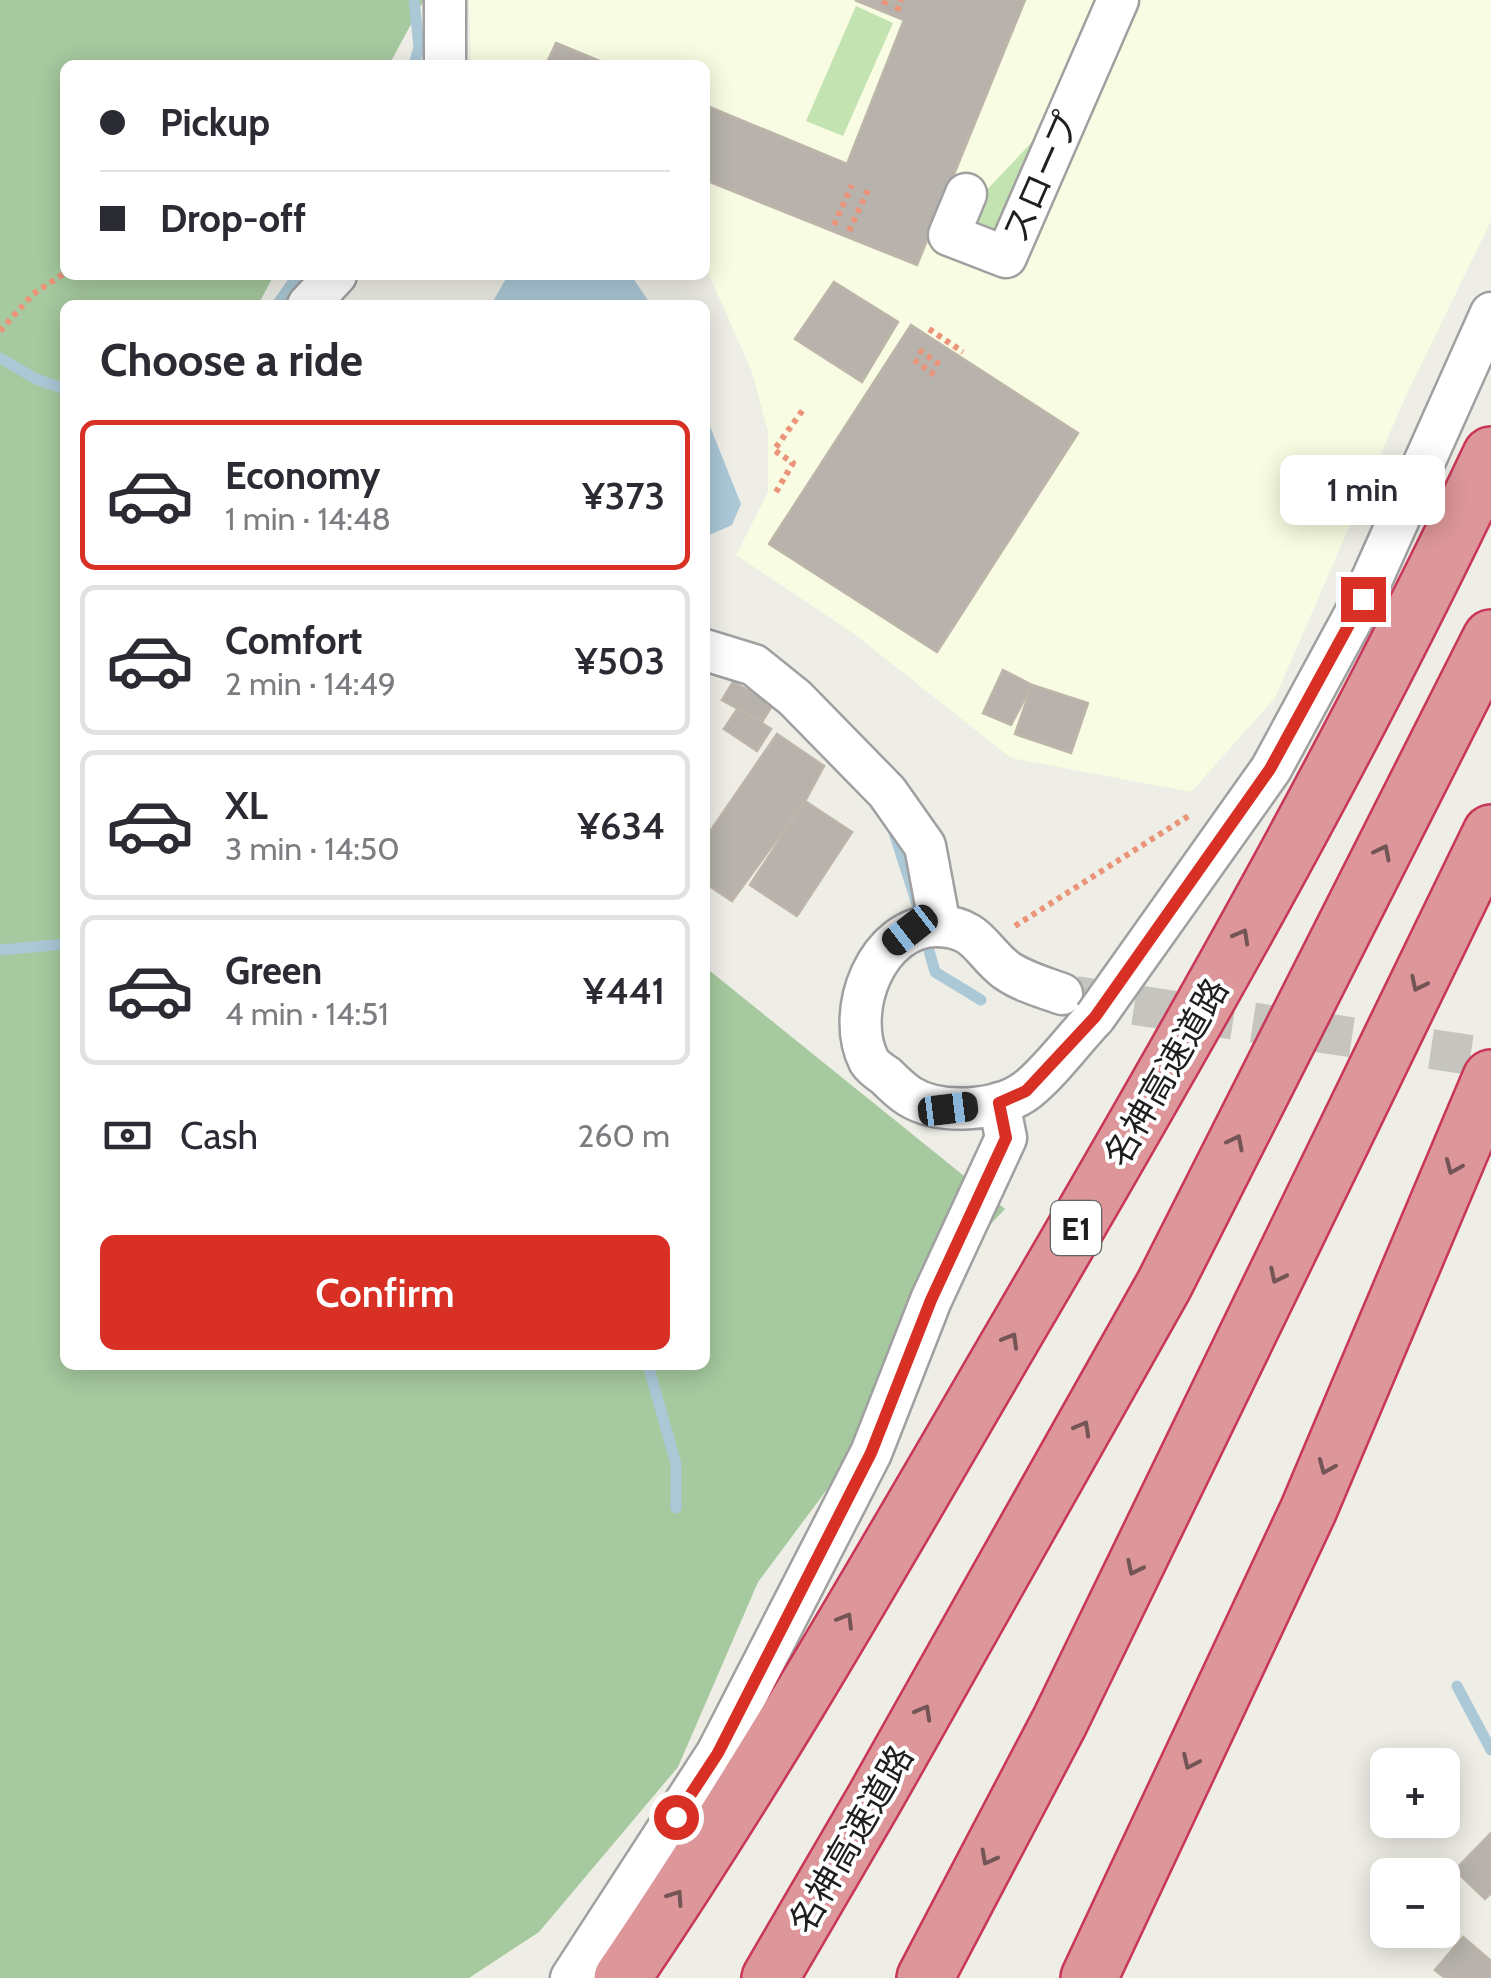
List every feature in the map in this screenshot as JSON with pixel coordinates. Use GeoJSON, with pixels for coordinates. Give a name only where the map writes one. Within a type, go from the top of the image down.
{"type":"FeatureCollection","features":[{"type":"Feature","properties":{"kind":"highway","name":"名神高速道路"},"geometry":{"type":"LineString","coordinates":[[622,1978],[684,1886],[896,1537],[1186,1040],[1300,830],[1491,455]]}},
{"type":"Feature","properties":{"kind":"highway","name":"名神高速道路"},"geometry":{"type":"LineString","coordinates":[[770,1978],[1164,1285],[1491,638]]}},
{"type":"Feature","properties":{"kind":"highway"},"geometry":{"type":"LineString","coordinates":[[925,1978],[1060,1721],[1491,833]]}},
{"type":"Feature","properties":{"kind":"highway"},"geometry":{"type":"LineString","coordinates":[[1088,1978],[1308,1511],[1491,1078]]}},
{"type":"Feature","properties":{"kind":"street"},"geometry":{"type":"LineString","coordinates":[[445,0],[445,60]]}},
{"type":"Feature","properties":{"kind":"street","name":"スロープ"},"geometry":{"type":"LineString","coordinates":[[966,194],[949,235],[1006,257],[1118,0]]}},
{"type":"Feature","properties":{"kind":"street"},"geometry":{"type":"LineString","coordinates":[[313,300],[331,280]]}},
{"type":"Feature","properties":{"kind":"street"},"geometry":{"type":"LineString","coordinates":[[572,1978],[718,1753],[871,1453],[931,1300],[1006,1138],[1023,1088],[1270,769],[1363,599],[1491,313]]}},
{"type":"Feature","properties":{"kind":"street"},"geometry":{"type":"LineString","coordinates":[[710,652],[754,666],[794,698],[887,792],[924,846],[929,928]]}},
{"type":"Feature","properties":{"kind":"street"},"geometry":{"type":"LineString","coordinates":[[1023,1088],[948,1109],[910,1098],[869,1062],[860,1023],[867,980],[890,946],[929,928],[966,932],[986,946],[1002,967],[1021,979],[1088,1004]]}},
{"type":"Feature","properties":{"kind":"path"},"geometry":{"type":"LineString","coordinates":[[897,11],[901,0]]}},
{"type":"Feature","properties":{"kind":"path"},"geometry":{"type":"LineString","coordinates":[[834,225],[852,185]]}},
{"type":"Feature","properties":{"kind":"path"},"geometry":{"type":"LineString","coordinates":[[850,231],[868,190]]}},
{"type":"Feature","properties":{"kind":"path"},"geometry":{"type":"LineString","coordinates":[[0,331],[33,294],[60,276]]}},
{"type":"Feature","properties":{"kind":"path"},"geometry":{"type":"LineString","coordinates":[[928,329],[964,352]]}},
{"type":"Feature","properties":{"kind":"path"},"geometry":{"type":"LineString","coordinates":[[918,350],[942,366]]}},
{"type":"Feature","properties":{"kind":"path"},"geometry":{"type":"LineString","coordinates":[[914,360],[936,376]]}},
{"type":"Feature","properties":{"kind":"path"},"geometry":{"type":"LineString","coordinates":[[776,492],[793,463],[774,450],[805,408]]}},
{"type":"Feature","properties":{"kind":"path"},"geometry":{"type":"LineString","coordinates":[[1005,932],[1200,809]]}},
{"type":"Feature","properties":{"kind":"shaded area"},"geometry":{"type":"Polygon","coordinates":[[[469,0],[1491,0],[1491,221],[1405,398],[1275,698],[1191,792],[1011,758],[853,633],[736,555],[768,492],[768,431],[752,372],[710,277],[710,60],[471,60],[469,0]]]}},
{"type":"Feature","properties":{"kind":"green space"},"geometry":{"type":"Polygon","coordinates":[[[0,0],[424,0],[392,60],[60,60],[60,280],[271,280],[261,300],[60,300],[60,1370],[710,1370],[710,971],[1005,1209],[966,1250],[846,1464],[758,1582],[678,1767],[539,1932],[469,1978],[0,1978],[0,0]]]}},
{"type":"Feature","properties":{"kind":"green space"},"geometry":{"type":"Polygon","coordinates":[[[856,6],[893,23],[843,136],[806,121],[856,6]]]}},
{"type":"Feature","properties":{"kind":"green space"},"geometry":{"type":"Polygon","coordinates":[[[1037,137],[1001,229],[986,241],[973,233],[977,200],[1037,137]]]}},
{"type":"Feature","properties":{"kind":"water"},"geometry":{"type":"Polygon","coordinates":[[[505,280],[634,280],[648,300],[494,300],[505,280]]]}},
{"type":"Feature","properties":{"kind":"water"},"geometry":{"type":"Polygon","coordinates":[[[710,426],[741,504],[732,525],[710,535],[710,426]]]}},
{"type":"Feature","properties":{"kind":"building"},"geometry":{"type":"Polygon","coordinates":[[[855,0],[1025,0],[917,265],[710,182],[710,107],[847,164],[904,20],[855,0]]]}},
{"type":"Feature","properties":{"kind":"building"},"geometry":{"type":"Polygon","coordinates":[[[556,43],[597,60],[548,60],[556,43]]]}},
{"type":"Feature","properties":{"kind":"building"},"geometry":{"type":"Polygon","coordinates":[[[834,282],[898,322],[862,382],[795,339],[834,282]]]}},
{"type":"Feature","properties":{"kind":"building"},"geometry":{"type":"Polygon","coordinates":[[[911,325],[1078,433],[937,652],[769,544],[911,325]]]}},
{"type":"Feature","properties":{"kind":"building"},"geometry":{"type":"Polygon","coordinates":[[[1003,670],[1032,685],[1011,725],[983,713],[1003,670]]]}},
{"type":"Feature","properties":{"kind":"building"},"geometry":{"type":"Polygon","coordinates":[[[733,682],[773,704],[762,722],[722,700],[733,682]]]}},
{"type":"Feature","properties":{"kind":"building"},"geometry":{"type":"Polygon","coordinates":[[[1032,685],[1088,703],[1071,753],[1015,734],[1032,685]]]}},
{"type":"Feature","properties":{"kind":"building"},"geometry":{"type":"Polygon","coordinates":[[[738,708],[771,729],[757,751],[724,729],[738,708]]]}},
{"type":"Feature","properties":{"kind":"building"},"geometry":{"type":"Polygon","coordinates":[[[777,734],[824,766],[805,801],[732,901],[710,886],[710,832],[777,734]]]}},
{"type":"Feature","properties":{"kind":"building"},"geometry":{"type":"Polygon","coordinates":[[[805,801],[852,832],[797,916],[750,885],[805,801]]]}},
{"type":"Feature","properties":{"kind":"building"},"geometry":{"type":"Polygon","coordinates":[[[1491,1833],[1491,1893],[1485,1899],[1460,1875],[1460,1865],[1491,1833]]]}},
{"type":"Feature","properties":{"kind":"building"},"geometry":{"type":"Polygon","coordinates":[[[1463,1937],[1491,1961],[1491,1978],[1445,1978],[1435,1970],[1454,1948],[1460,1948],[1463,1937]]]}},
{"type":"Feature","properties":{"kind":"waterway"},"geometry":{"type":"LineString","coordinates":[[414,0],[419,47],[415,60]]}},
{"type":"Feature","properties":{"kind":"waterway"},"geometry":{"type":"LineString","coordinates":[[280,300],[294,280]]}},
{"type":"Feature","properties":{"kind":"waterway"},"geometry":{"type":"LineString","coordinates":[[0,358],[36,379],[60,387]]}},
{"type":"Feature","properties":{"kind":"waterway"},"geometry":{"type":"LineString","coordinates":[[892,826],[917,904]]}},
{"type":"Feature","properties":{"kind":"waterway"},"geometry":{"type":"LineString","coordinates":[[925,936],[935,972],[981,1000]]}},
{"type":"Feature","properties":{"kind":"waterway"},"geometry":{"type":"LineString","coordinates":[[0,950],[60,944]]}},
{"type":"Feature","properties":{"kind":"waterway"},"geometry":{"type":"LineString","coordinates":[[649,1370],[676,1464],[676,1508]]}},
{"type":"Feature","properties":{"kind":"waterway"},"geometry":{"type":"LineString","coordinates":[[1457,1686],[1491,1750]]}},
{"type":"Feature","properties":{"kind":"tunnel"},"geometry":{"type":"LineString","coordinates":[[1075,996],[1491,1058]]}},
{"type":"Feature","properties":{"kind":"route"},"geometry":{"type":"LineString","coordinates":[[676,1817],[718,1753],[871,1453],[931,1300],[1006,1138],[999,1103],[1026,1091],[1095,1017],[1270,769],[1363,599]]}}]}
